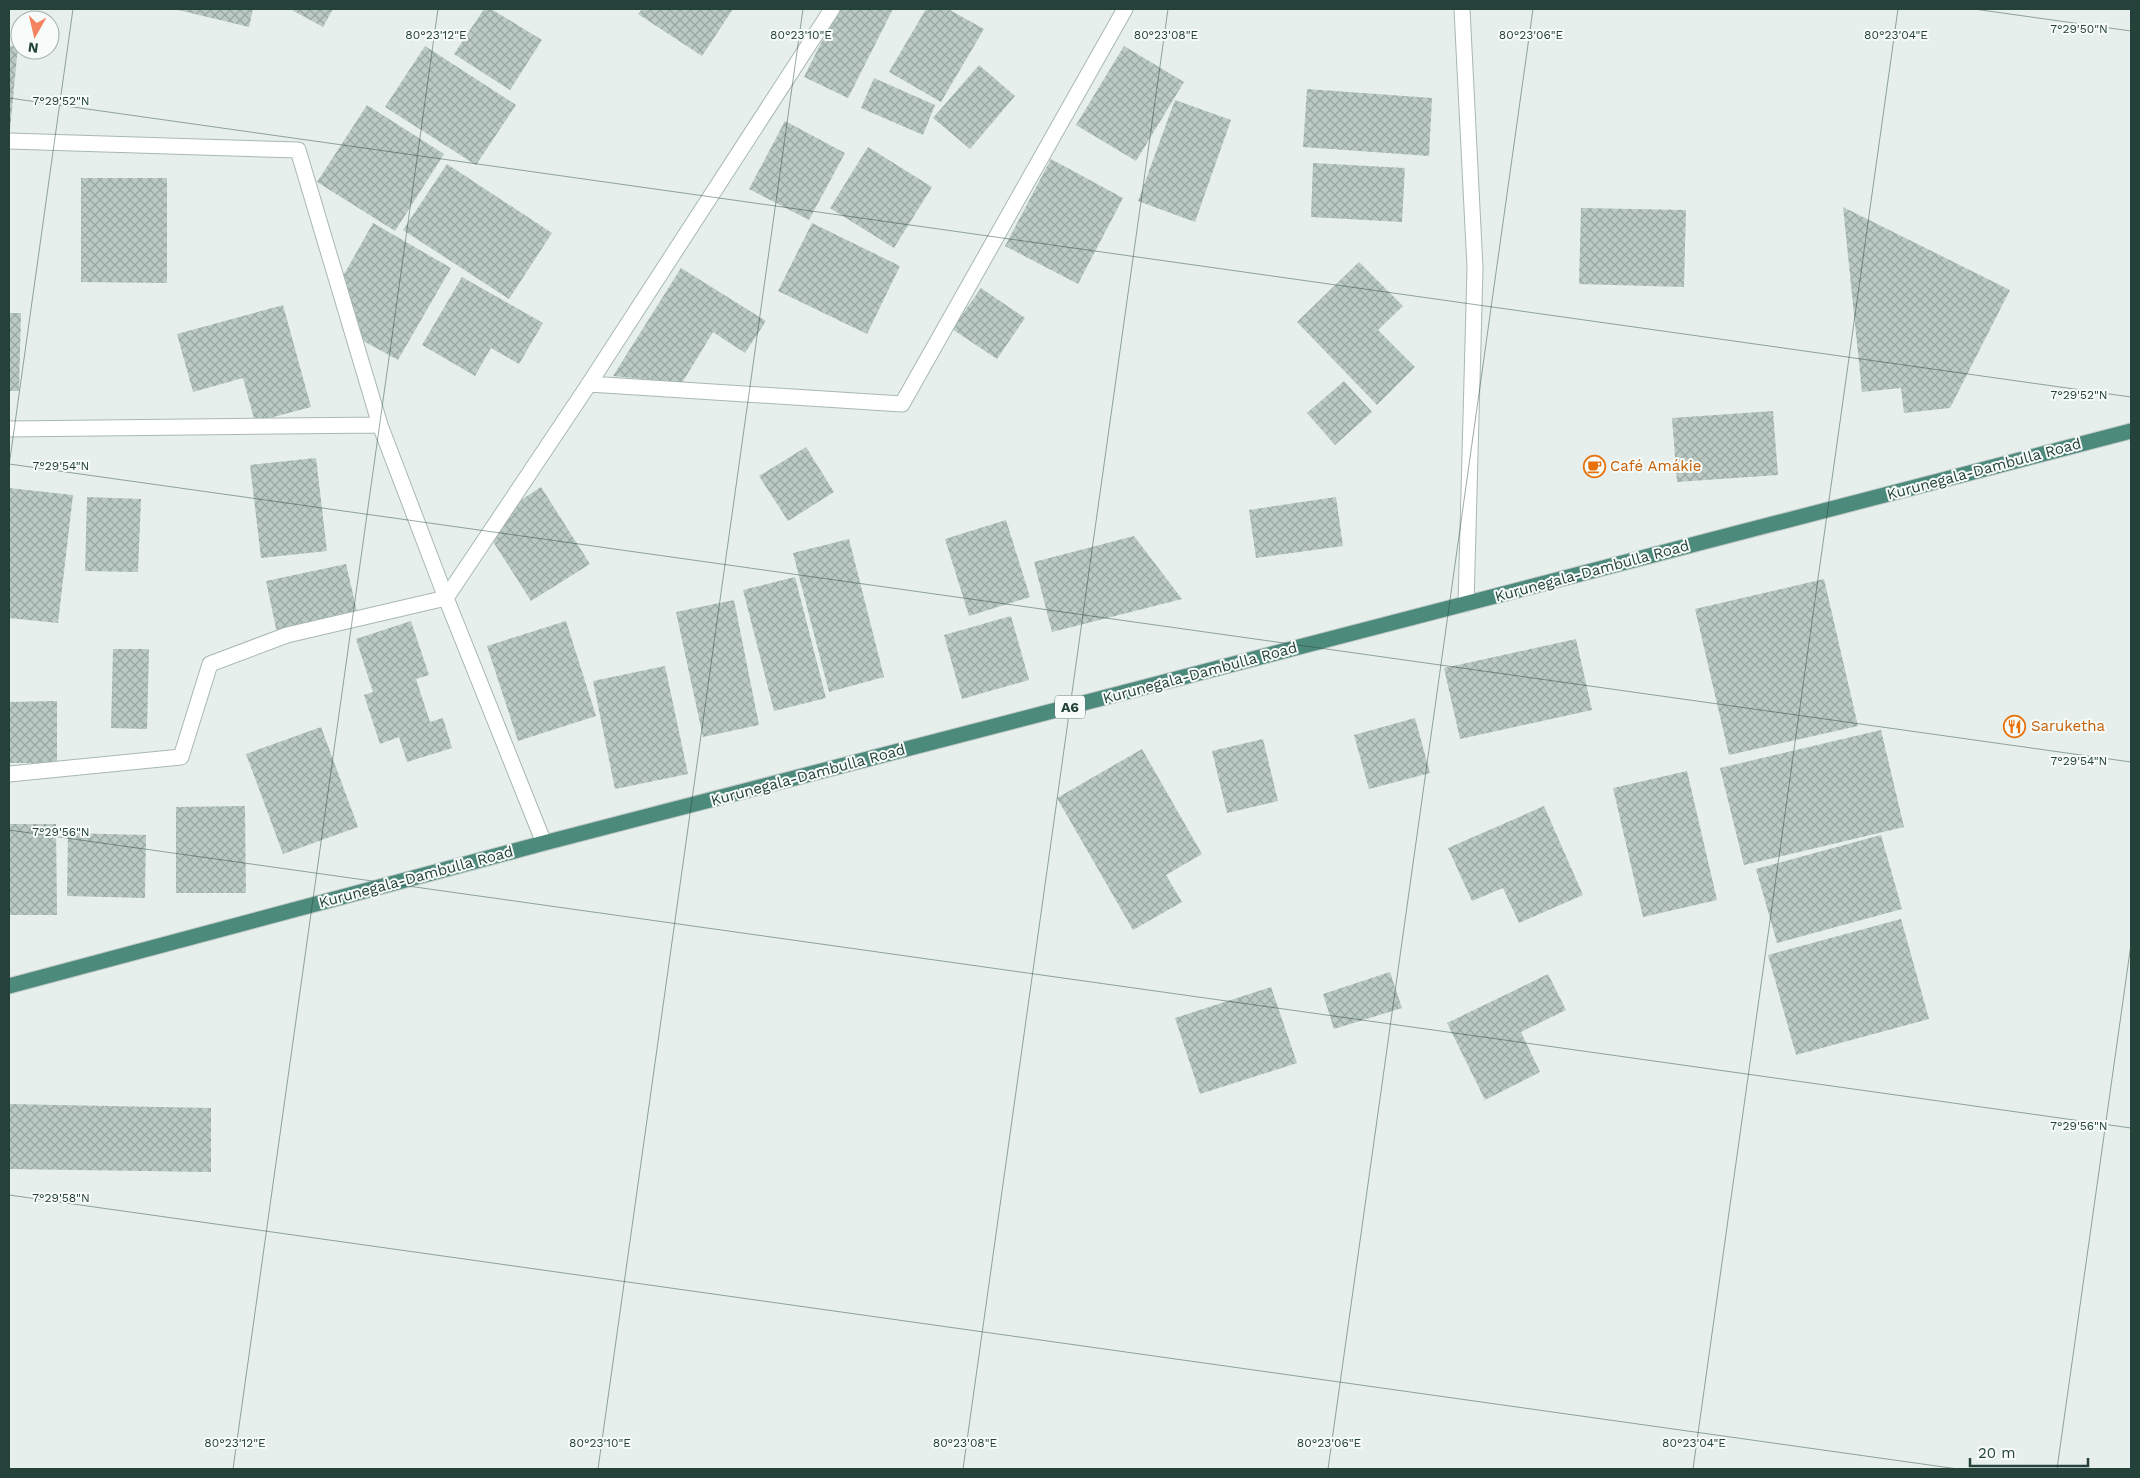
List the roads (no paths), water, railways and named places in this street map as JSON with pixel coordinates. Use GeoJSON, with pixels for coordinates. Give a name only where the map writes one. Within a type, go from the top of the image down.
{"type":"FeatureCollection","features":[{"type":"Feature","properties":{"kind":"highway","name":"Kurunegala-Dambulla Road"},"geometry":{"type":"LineString","coordinates":[[9,986],[544,843],[2131,431]]}},
{"type":"Feature","properties":{"kind":"street"},"geometry":{"type":"LineString","coordinates":[[9,774],[181,757],[210,664],[287,635],[446,598],[589,384],[832,9]]}},
{"type":"Feature","properties":{"kind":"street"},"geometry":{"type":"LineString","coordinates":[[589,384],[902,404],[1125,9]]}},
{"type":"Feature","properties":{"kind":"street"},"geometry":{"type":"LineString","coordinates":[[1462,9],[1475,268],[1466,604]]}},
{"type":"Feature","properties":{"kind":"street"},"geometry":{"type":"LineString","coordinates":[[9,141],[298,150],[380,425],[446,598],[544,843]]}},
{"type":"Feature","properties":{"kind":"street"},"geometry":{"type":"LineString","coordinates":[[9,429],[380,425]]}},
{"type":"Feature","properties":{"kind":"place","name":"Café Amákie"},"geometry":{"type":"Point","coordinates":[1594,466]}},
{"type":"Feature","properties":{"kind":"place","name":"Saruketha"},"geometry":{"type":"Point","coordinates":[2015,726]}}]}
